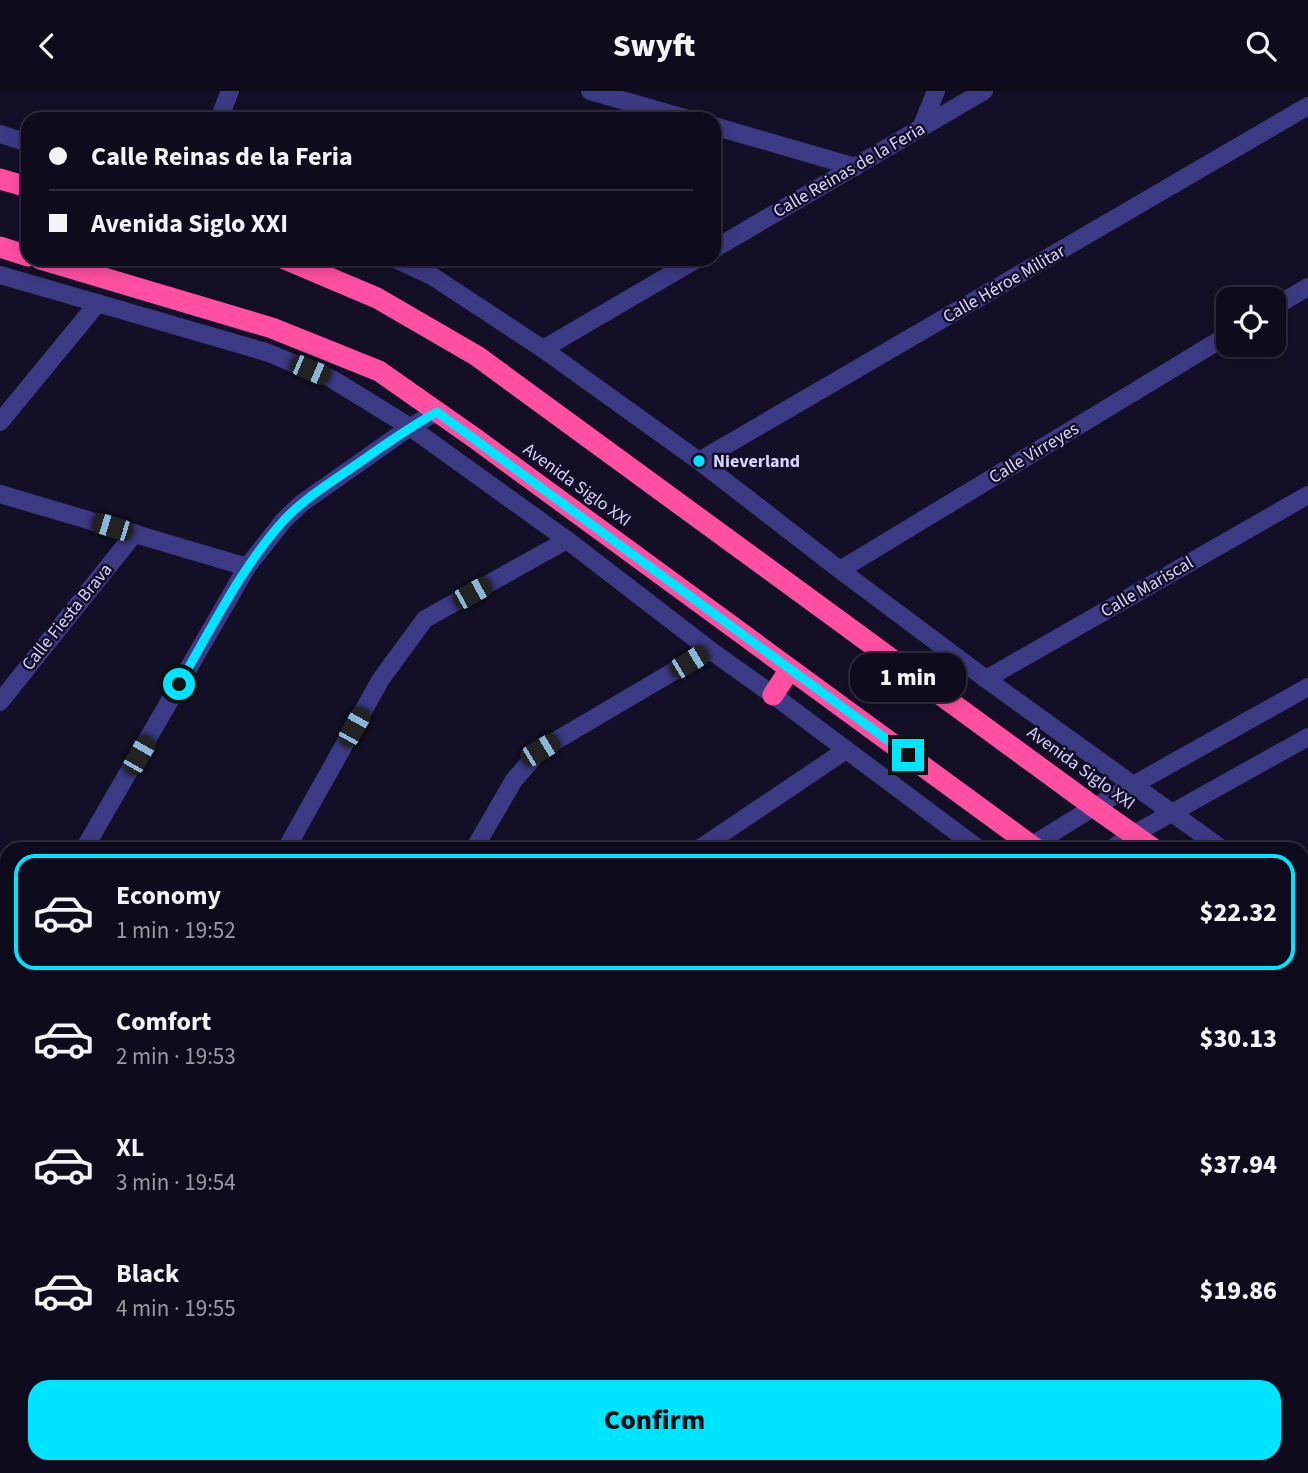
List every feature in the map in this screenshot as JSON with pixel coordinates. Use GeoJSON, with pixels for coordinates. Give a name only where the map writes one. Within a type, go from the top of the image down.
{"type":"FeatureCollection","features":[{"type":"Feature","properties":{"kind":"highway"},"geometry":{"type":"LineString","coordinates":[[0,179],[21,185]]}},
{"type":"Feature","properties":{"kind":"highway"},"geometry":{"type":"LineString","coordinates":[[0,247],[21,253]]}},
{"type":"Feature","properties":{"kind":"highway","name":"Avenida Siglo XXI"},"geometry":{"type":"LineString","coordinates":[[64,266],[272,328],[379,371],[790,669],[1023,842]]}},
{"type":"Feature","properties":{"kind":"highway","name":"Avenida Siglo XXI"},"geometry":{"type":"LineString","coordinates":[[302,266],[377,298],[477,356],[1145,842]]}},
{"type":"Feature","properties":{"kind":"highway"},"geometry":{"type":"LineString","coordinates":[[773,695],[790,669]]}},
{"type":"Feature","properties":{"kind":"street"},"geometry":{"type":"LineString","coordinates":[[222,112],[230,91]]}},
{"type":"Feature","properties":{"kind":"street"},"geometry":{"type":"LineString","coordinates":[[590,91],[664,112]]}},
{"type":"Feature","properties":{"kind":"street"},"geometry":{"type":"LineString","coordinates":[[921,128],[936,91]]}},
{"type":"Feature","properties":{"kind":"street","name":"Calle Reinas de la Feria"},"geometry":{"type":"LineString","coordinates":[[721,245],[984,91]]}},
{"type":"Feature","properties":{"kind":"street","name":"Calle Héroe Militar"},"geometry":{"type":"LineString","coordinates":[[699,461],[1308,106]]}},
{"type":"Feature","properties":{"kind":"street"},"geometry":{"type":"LineString","coordinates":[[721,128],[855,167]]}},
{"type":"Feature","properties":{"kind":"street"},"geometry":{"type":"LineString","coordinates":[[0,134],[21,140]]}},
{"type":"Feature","properties":{"kind":"street","name":"Avenida Siglo XXI"},"geometry":{"type":"LineString","coordinates":[[410,266],[432,276],[543,349],[699,461],[840,571],[986,679],[1212,842]]}},
{"type":"Feature","properties":{"kind":"street"},"geometry":{"type":"LineString","coordinates":[[543,349],[685,266]]}},
{"type":"Feature","properties":{"kind":"street"},"geometry":{"type":"LineString","coordinates":[[0,275],[266,352],[332,379],[410,427],[567,540],[710,650],[970,842]]}},
{"type":"Feature","properties":{"kind":"street"},"geometry":{"type":"LineString","coordinates":[[1286,300],[1308,287]]}},
{"type":"Feature","properties":{"kind":"street"},"geometry":{"type":"LineString","coordinates":[[0,422],[97,304]]}},
{"type":"Feature","properties":{"kind":"street","name":"Calle Virreyes"},"geometry":{"type":"LineString","coordinates":[[840,571],[1216,342]]}},
{"type":"Feature","properties":{"kind":"street"},"geometry":{"type":"LineString","coordinates":[[88,842],[247,567],[284,520],[302,503],[410,427],[437,412]]}},
{"type":"Feature","properties":{"kind":"street"},"geometry":{"type":"LineString","coordinates":[[0,493],[247,567]]}},
{"type":"Feature","properties":{"kind":"street","name":"Calle Mariscal"},"geometry":{"type":"LineString","coordinates":[[986,679],[1308,495]]}},
{"type":"Feature","properties":{"kind":"street","name":"Calle Fiesta Brava"},"geometry":{"type":"LineString","coordinates":[[0,702],[135,533]]}},
{"type":"Feature","properties":{"kind":"street"},"geometry":{"type":"LineString","coordinates":[[290,842],[381,679],[425,619],[567,540]]}},
{"type":"Feature","properties":{"kind":"street"},"geometry":{"type":"LineString","coordinates":[[478,842],[514,780],[540,750],[710,650]]}},
{"type":"Feature","properties":{"kind":"street"},"geometry":{"type":"LineString","coordinates":[[1040,842],[1132,785],[1308,687]]}},
{"type":"Feature","properties":{"kind":"street"},"geometry":{"type":"LineString","coordinates":[[1122,842],[1308,737]]}},
{"type":"Feature","properties":{"kind":"street"},"geometry":{"type":"LineString","coordinates":[[709,842],[846,750]]}},
{"type":"Feature","properties":{"kind":"place","name":"Nieverland"},"geometry":{"type":"Point","coordinates":[699,461]}},
{"type":"Feature","properties":{"kind":"route"},"geometry":{"type":"LineString","coordinates":[[179,684],[247,567],[284,520],[324,487],[410,427],[437,412],[908,755]]}}]}
